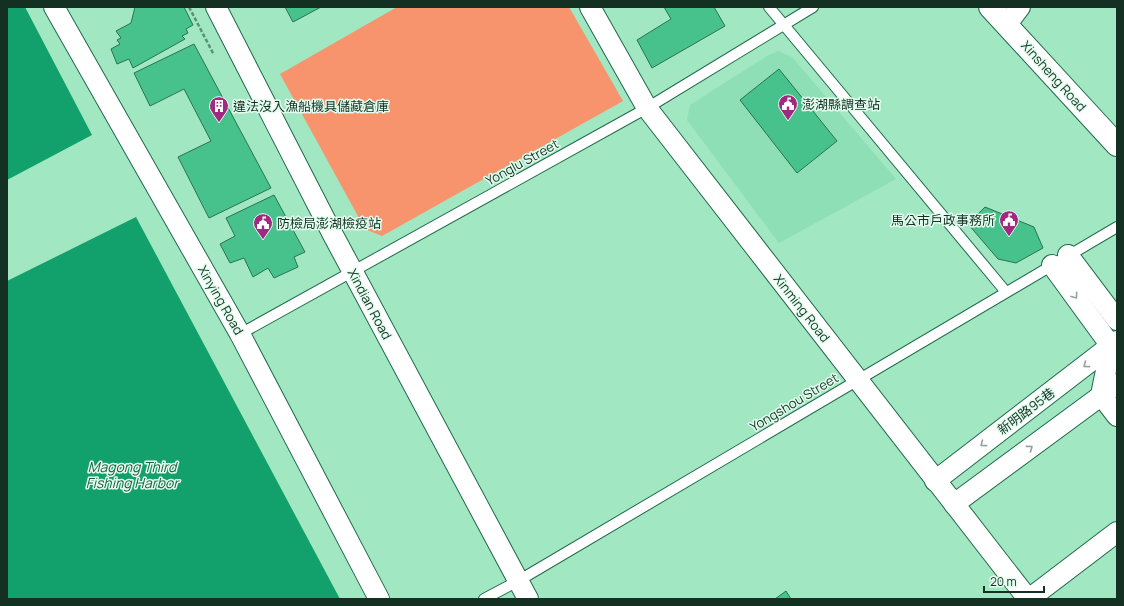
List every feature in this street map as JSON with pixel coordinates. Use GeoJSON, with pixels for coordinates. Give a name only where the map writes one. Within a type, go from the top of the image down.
{"type":"FeatureCollection","features":[{"type":"Feature","properties":{"kind":"main road","name":"Xinsheng Road"},"geometry":{"type":"LineString","coordinates":[[990,7],[1013,16],[1117,145]]}},
{"type":"Feature","properties":{"kind":"street","name":"Xinying Road"},"geometry":{"type":"LineString","coordinates":[[54,7],[240,334],[379,599]]}},
{"type":"Feature","properties":{"kind":"street","name":"Xindian Road"},"geometry":{"type":"LineString","coordinates":[[216,7],[328,226],[528,599]]}},
{"type":"Feature","properties":{"kind":"street","name":"Xinming Road"},"geometry":{"type":"LineString","coordinates":[[590,7],[647,108],[1028,599]]}},
{"type":"Feature","properties":{"kind":"street"},"geometry":{"type":"LineString","coordinates":[[1060,260],[1117,320]]}},
{"type":"Feature","properties":{"kind":"street"},"geometry":{"type":"LineString","coordinates":[[1060,260],[1114,344],[1101,395]]}},
{"type":"Feature","properties":{"kind":"street","name":"新明路95巷"},"geometry":{"type":"LineString","coordinates":[[935,481],[1114,344]]}},
{"type":"Feature","properties":{"kind":"street"},"geometry":{"type":"LineString","coordinates":[[954,504],[1117,384]]}},
{"type":"Feature","properties":{"kind":"street"},"geometry":{"type":"LineString","coordinates":[[1101,395],[1117,416]]}},
{"type":"Feature","properties":{"kind":"street"},"geometry":{"type":"LineString","coordinates":[[1028,599],[1117,532]]}},
{"type":"Feature","properties":{"kind":"lane"},"geometry":{"type":"LineString","coordinates":[[769,7],[1006,292]]}},
{"type":"Feature","properties":{"kind":"lane","name":"Yonglu Street"},"geometry":{"type":"LineString","coordinates":[[240,334],[647,108],[813,7]]}},
{"type":"Feature","properties":{"kind":"lane","name":"Yongshou Street"},"geometry":{"type":"LineString","coordinates":[[484,599],[518,581],[1117,227]]}},
{"type":"Feature","properties":{"kind":"path"},"geometry":{"type":"LineString","coordinates":[[189,7],[214,55]]}},
{"type":"Feature","properties":{"kind":"shaded area"},"geometry":{"type":"Polygon","coordinates":[[[397,7],[569,7],[623,101],[382,236],[365,229],[280,74],[397,7]]]}},
{"type":"Feature","properties":{"kind":"shaded area","name":"澎湖縣調查站"},"geometry":{"type":"Polygon","coordinates":[[[778,51],[792,57],[896,179],[779,243],[687,120],[690,105],[767,56],[778,51]]]}},
{"type":"Feature","properties":{"kind":"water"},"geometry":{"type":"Polygon","coordinates":[[[7,7],[25,7],[92,135],[7,180],[7,7]]]}},
{"type":"Feature","properties":{"kind":"water","name":"Magong Third Fishing Harbor"},"geometry":{"type":"Polygon","coordinates":[[[136,217],[340,599],[7,599],[7,281],[136,217]]]}},
{"type":"Feature","properties":{"kind":"building"},"geometry":{"type":"Polygon","coordinates":[[[135,7],[184,7],[193,25],[186,29],[188,33],[182,36],[185,39],[133,68],[129,59],[117,64],[111,49],[120,44],[117,40],[121,38],[116,31],[131,23],[135,7]]]}},
{"type":"Feature","properties":{"kind":"building"},"geometry":{"type":"Polygon","coordinates":[[[285,7],[321,7],[293,22],[285,7]]]}},
{"type":"Feature","properties":{"kind":"building"},"geometry":{"type":"Polygon","coordinates":[[[664,7],[714,7],[725,26],[652,68],[637,40],[671,19],[664,7]]]}},
{"type":"Feature","properties":{"kind":"building","name":"違法沒入漁船機具儲藏倉庫"},"geometry":{"type":"Polygon","coordinates":[[[194,44],[271,188],[209,218],[178,157],[211,141],[184,89],[150,106],[134,73],[194,44]]]}},
{"type":"Feature","properties":{"kind":"building","name":"澎湖縣調查站"},"geometry":{"type":"Polygon","coordinates":[[[779,69],[837,141],[797,173],[740,100],[779,69]]]}},
{"type":"Feature","properties":{"kind":"building","name":"防檢局澎湖檢疫站"},"geometry":{"type":"Polygon","coordinates":[[[274,195],[305,252],[294,257],[298,267],[274,278],[268,268],[253,277],[244,258],[230,263],[220,244],[235,236],[226,218],[274,195]]]}},
{"type":"Feature","properties":{"kind":"building","name":"馬公市戶政事務所"},"geometry":{"type":"Polygon","coordinates":[[[985,207],[1034,227],[1043,248],[1016,263],[998,259],[968,224],[985,207]]]}},
{"type":"Feature","properties":{"kind":"building"},"geometry":{"type":"Polygon","coordinates":[[[786,591],[791,599],[775,599],[786,591]]]}},
{"type":"Feature","properties":{"kind":"place","name":"澎湖縣調查站"},"geometry":{"type":"Point","coordinates":[788,121]}},
{"type":"Feature","properties":{"kind":"place","name":"違法沒入漁船機具儲藏倉庫"},"geometry":{"type":"Point","coordinates":[219,123]}},
{"type":"Feature","properties":{"kind":"place","name":"馬公市戶政事務所"},"geometry":{"type":"Point","coordinates":[1009,237]}},
{"type":"Feature","properties":{"kind":"place","name":"防檢局澎湖檢疫站"},"geometry":{"type":"Point","coordinates":[263,240]}}]}
